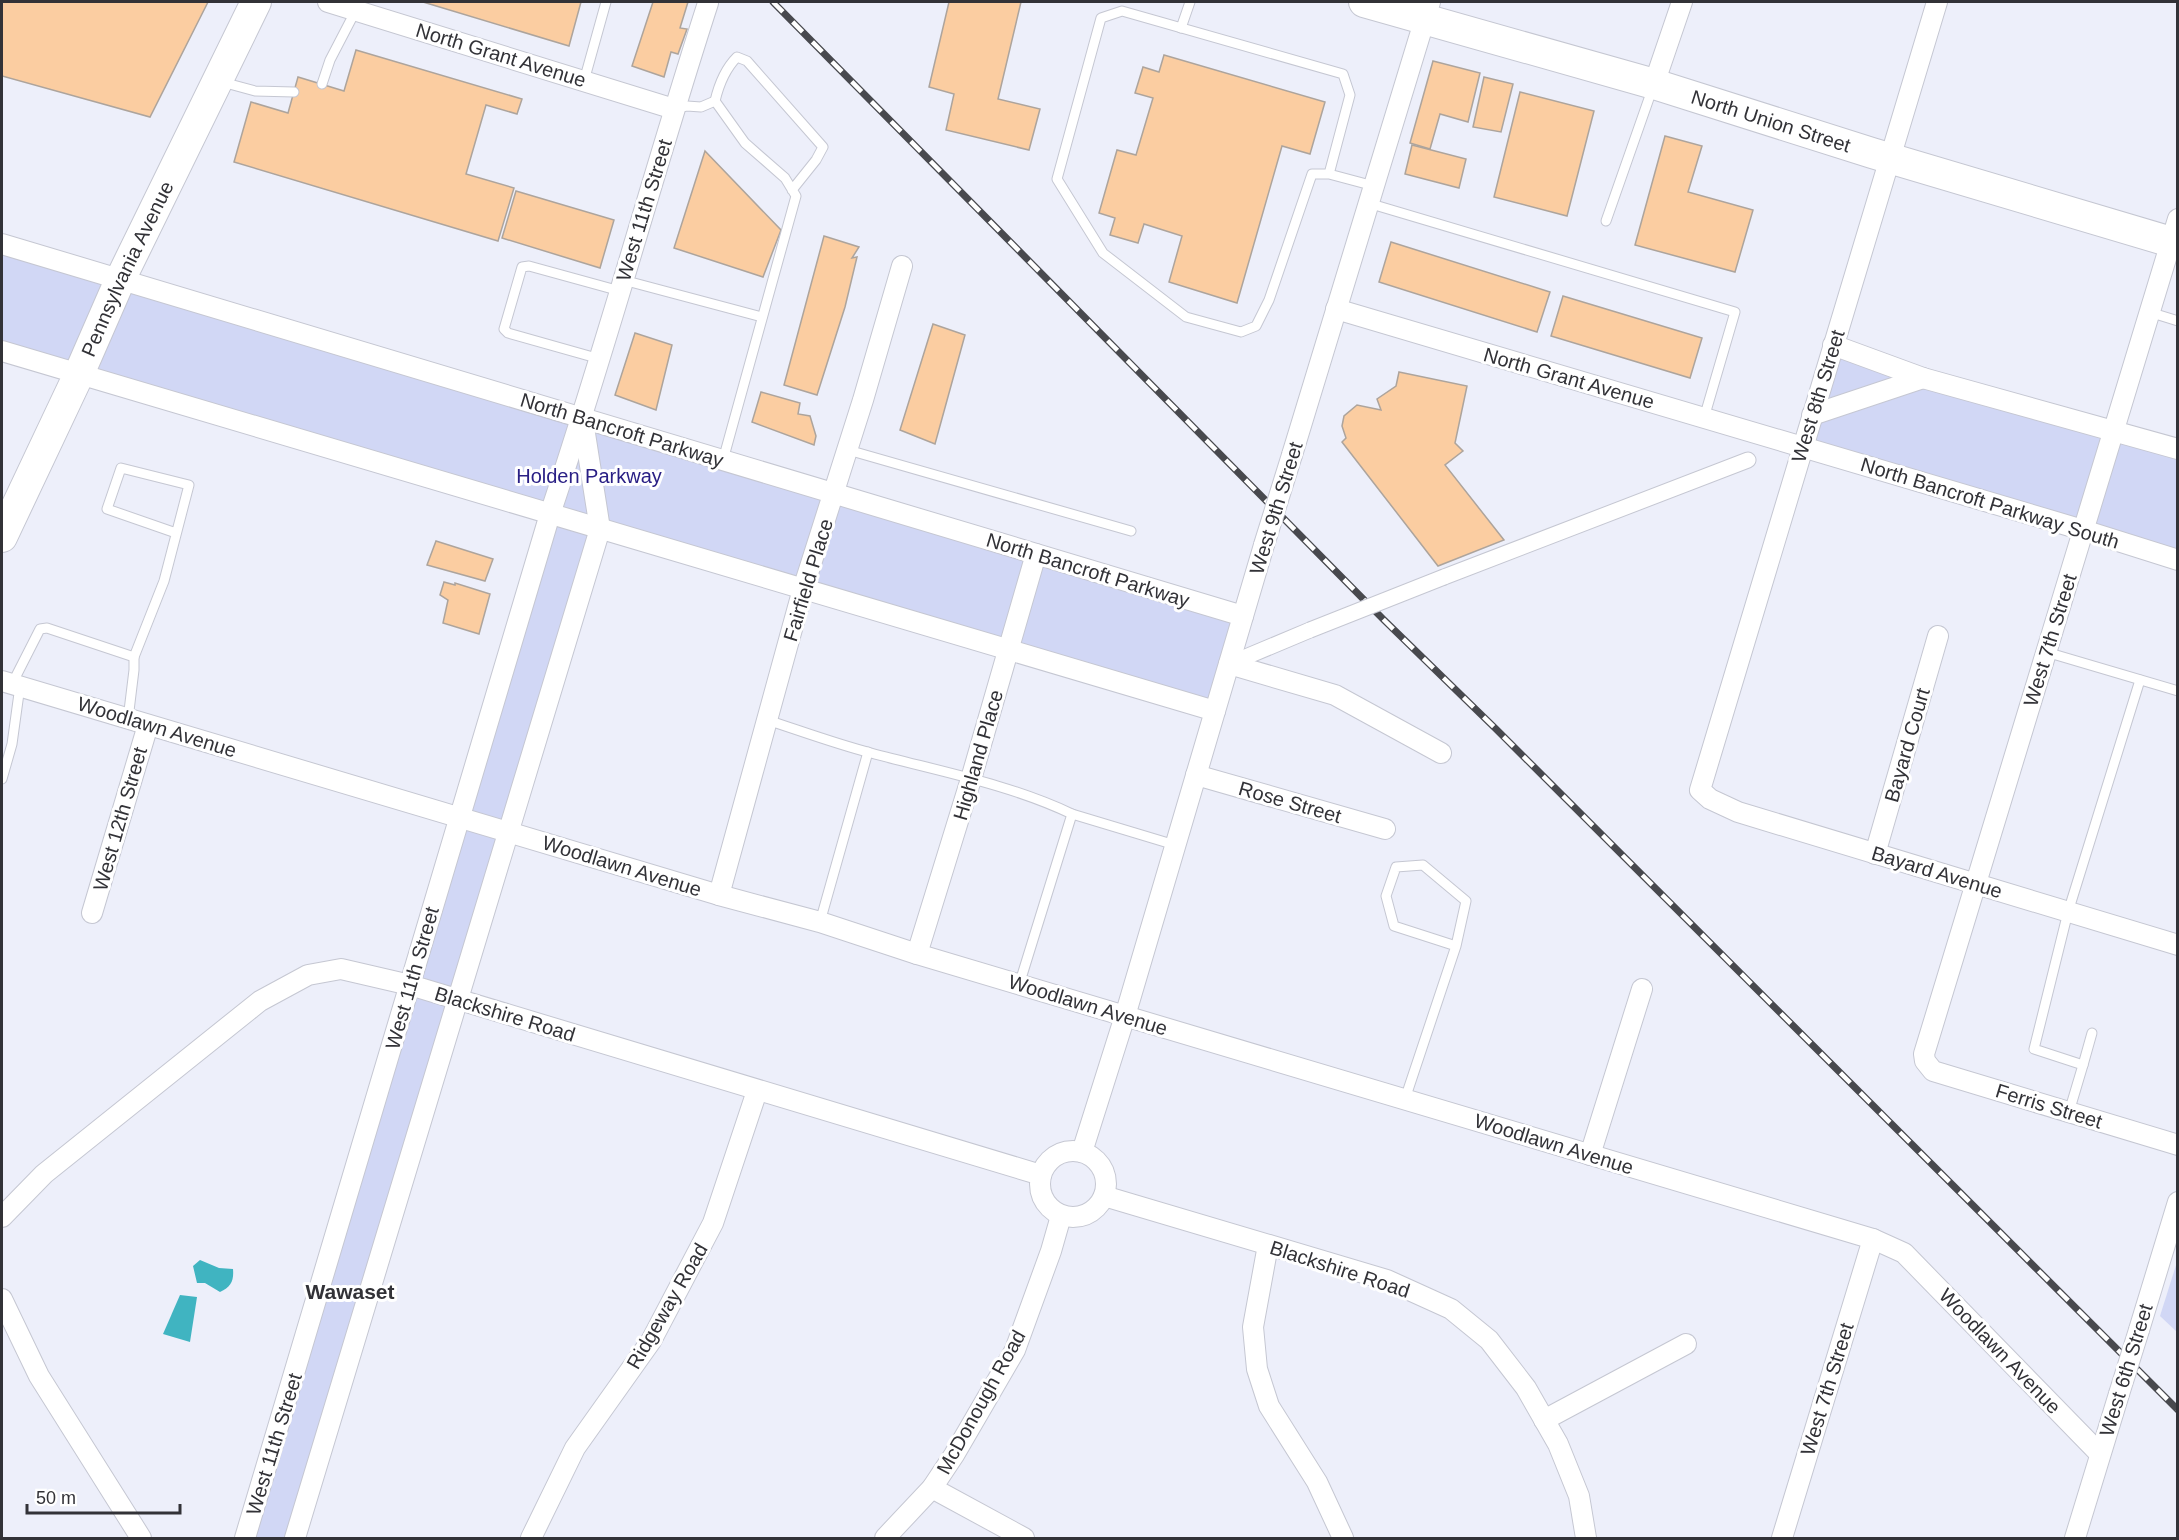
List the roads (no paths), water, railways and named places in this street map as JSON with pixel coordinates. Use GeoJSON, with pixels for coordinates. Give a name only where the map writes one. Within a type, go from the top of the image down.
{"type":"FeatureCollection","features":[{"type":"Feature","properties":{"kind":"main road","name":"Pennsylvania Avenue"},"geometry":{"type":"LineString","coordinates":[[2,537],[79,375],[120,279],[256,2]]}},
{"type":"Feature","properties":{"kind":"main road","name":"North Union Street"},"geometry":{"type":"LineString","coordinates":[[1364,2],[1427,10],[1890,158],[2175,235]]}},
{"type":"Feature","properties":{"kind":"street","name":"North Grant Avenue"},"geometry":{"type":"LineString","coordinates":[[328,2],[674,109]]}},
{"type":"Feature","properties":{"kind":"street"},"geometry":{"type":"LineString","coordinates":[[1654,84],[1682,2]]}},
{"type":"Feature","properties":{"kind":"street","name":"West 8th Street"},"geometry":{"type":"LineString","coordinates":[[1700,790],[1937,2]]}},
{"type":"Feature","properties":{"kind":"street","name":"West 11th Street"},"geometry":{"type":"LineString","coordinates":[[245,1539],[550,514],[583,418],[674,109],[708,3]]}},
{"type":"Feature","properties":{"kind":"street","name":"West 9th Street"},"geometry":{"type":"LineString","coordinates":[[1125,1016],[1228,664],[1427,10]]}},
{"type":"Feature","properties":{"kind":"street","name":"West 7th Street"},"geometry":{"type":"LineString","coordinates":[[1925,1061],[1924,1054],[2149,312],[2175,235]]}},
{"type":"Feature","properties":{"kind":"street","name":"North Bancroft Parkway"},"geometry":{"type":"LineString","coordinates":[[2,244],[1243,616]]}},
{"type":"Feature","properties":{"kind":"street","name":"Fairfield Place"},"geometry":{"type":"LineString","coordinates":[[718,895],[803,589],[848,450],[902,266]]}},
{"type":"Feature","properties":{"kind":"street","name":"North Grant Avenue"},"geometry":{"type":"LineString","coordinates":[[1336,309],[1802,447]]}},
{"type":"Feature","properties":{"kind":"street"},"geometry":{"type":"LineString","coordinates":[[1833,345],[1923,378],[2178,449]]}},
{"type":"Feature","properties":{"kind":"street"},"geometry":{"type":"LineString","coordinates":[[2,351],[1215,711]]}},
{"type":"Feature","properties":{"kind":"street"},"geometry":{"type":"LineString","coordinates":[[1812,415],[1923,378]]}},
{"type":"Feature","properties":{"kind":"street","name":"West 11th Street"},"geometry":{"type":"LineString","coordinates":[[295,1539],[600,529],[583,418]]}},
{"type":"Feature","properties":{"kind":"street","name":"North Bancroft Parkway South"},"geometry":{"type":"LineString","coordinates":[[1802,447],[2178,560]]}},
{"type":"Feature","properties":{"kind":"street"},"geometry":{"type":"LineString","coordinates":[[1228,664],[1444,577],[1748,460]]}},
{"type":"Feature","properties":{"kind":"street","name":"Highland Place"},"geometry":{"type":"LineString","coordinates":[[917,954],[971,779],[1036,554]]}},
{"type":"Feature","properties":{"kind":"street","name":"Bayard Court"},"geometry":{"type":"LineString","coordinates":[[1875,854],[1938,636]]}},
{"type":"Feature","properties":{"kind":"street"},"geometry":{"type":"LineString","coordinates":[[1228,664],[1335,695],[1441,753]]}},
{"type":"Feature","properties":{"kind":"street","name":"Woodlawn Avenue"},"geometry":{"type":"LineString","coordinates":[[11,684],[718,895],[820,922],[917,954],[1873,1239],[1904,1253],[2100,1454]]}},
{"type":"Feature","properties":{"kind":"street","name":"West 12th Street"},"geometry":{"type":"LineString","coordinates":[[92,913],[148,724]]}},
{"type":"Feature","properties":{"kind":"street","name":"Rose Street"},"geometry":{"type":"LineString","coordinates":[[1196,776],[1385,829]]}},
{"type":"Feature","properties":{"kind":"street","name":"Bayard Avenue"},"geometry":{"type":"LineString","coordinates":[[1700,790],[1722,806],[2178,945]]}},
{"type":"Feature","properties":{"kind":"street","name":"Blackshire Road"},"geometry":{"type":"LineString","coordinates":[[2,1217],[44,1174],[260,1001],[308,975],[341,969],[458,999],[1041,1175]]}},
{"type":"Feature","properties":{"kind":"street"},"geometry":{"type":"LineString","coordinates":[[1590,1155],[1642,989]]}},
{"type":"Feature","properties":{"kind":"street"},"geometry":{"type":"LineString","coordinates":[[1082,1152],[1125,1016]]}},
{"type":"Feature","properties":{"kind":"street","name":"Ferris Street"},"geometry":{"type":"LineString","coordinates":[[1925,1061],[1934,1071],[2178,1145]]}},
{"type":"Feature","properties":{"kind":"street","name":"Ridgeway Road"},"geometry":{"type":"LineString","coordinates":[[531,1539],[575,1448],[651,1341],[713,1223],[757,1090]]}},
{"type":"Feature","properties":{"kind":"street"},"geometry":{"type":"LineString","coordinates":[[1067,1151],[1082,1152],[1095,1159],[1103,1170],[1106,1184],[1104,1196],[1096,1208],[1085,1216],[1073,1218],[1061,1216],[1051,1210],[1042,1197],[1039,1184],[1041,1175],[1049,1161],[1058,1154],[1067,1151]]}},
{"type":"Feature","properties":{"kind":"street","name":"Blackshire Road"},"geometry":{"type":"LineString","coordinates":[[1104,1196],[1388,1280],[1451,1309],[1489,1340],[1526,1388],[1558,1444],[1579,1496],[1586,1539]]}},
{"type":"Feature","properties":{"kind":"street","name":"West 6th Street"},"geometry":{"type":"LineString","coordinates":[[2075,1539],[2178,1202]]}},
{"type":"Feature","properties":{"kind":"street","name":"McDonough Road"},"geometry":{"type":"LineString","coordinates":[[885,1539],[932,1488],[954,1455],[1015,1350],[1051,1251],[1061,1216]]}},
{"type":"Feature","properties":{"kind":"street","name":"West 7th Street"},"geometry":{"type":"LineString","coordinates":[[1782,1539],[1873,1239]]}},
{"type":"Feature","properties":{"kind":"street"},"geometry":{"type":"LineString","coordinates":[[1268,1245],[1253,1327],[1257,1369],[1269,1406],[1317,1482],[1343,1539]]}},
{"type":"Feature","properties":{"kind":"street"},"geometry":{"type":"LineString","coordinates":[[2,1299],[39,1376],[141,1539]]}},
{"type":"Feature","properties":{"kind":"street"},"geometry":{"type":"LineString","coordinates":[[1544,1420],[1686,1344]]}},
{"type":"Feature","properties":{"kind":"street"},"geometry":{"type":"LineString","coordinates":[[932,1488],[1024,1539]]}},
{"type":"Feature","properties":{"kind":"lane"},"geometry":{"type":"LineString","coordinates":[[584,81],[606,2]]}},
{"type":"Feature","properties":{"kind":"lane"},"geometry":{"type":"LineString","coordinates":[[1181,28],[1190,2]]}},
{"type":"Feature","properties":{"kind":"lane"},"geometry":{"type":"LineString","coordinates":[[322,84],[335,50],[356,10]]}},
{"type":"Feature","properties":{"kind":"lane"},"geometry":{"type":"LineString","coordinates":[[1329,174],[1350,95],[1343,74],[1122,11],[1101,18],[1057,179],[1103,253],[1186,317],[1241,332],[1256,326],[1269,300],[1312,174],[1329,174],[1371,194],[1735,312],[1704,418]]}},
{"type":"Feature","properties":{"kind":"lane"},"geometry":{"type":"LineString","coordinates":[[723,460],[796,196],[792,190],[785,178],[745,144],[716,100],[728,66],[737,57],[747,61],[823,147],[816,160],[792,190]]}},
{"type":"Feature","properties":{"kind":"lane"},"geometry":{"type":"LineString","coordinates":[[217,81],[255,91],[294,92]]}},
{"type":"Feature","properties":{"kind":"lane"},"geometry":{"type":"LineString","coordinates":[[1606,221],[1654,84]]}},
{"type":"Feature","properties":{"kind":"lane"},"geometry":{"type":"LineString","coordinates":[[674,109],[687,106],[701,107],[716,100]]}},
{"type":"Feature","properties":{"kind":"lane"},"geometry":{"type":"LineString","coordinates":[[600,359],[508,333],[504,328],[522,267],[529,266],[762,317]]}},
{"type":"Feature","properties":{"kind":"lane"},"geometry":{"type":"LineString","coordinates":[[2149,312],[2178,321]]}},
{"type":"Feature","properties":{"kind":"lane"},"geometry":{"type":"LineString","coordinates":[[848,450],[1131,531]]}},
{"type":"Feature","properties":{"kind":"lane"},"geometry":{"type":"LineString","coordinates":[[128,718],[134,657],[164,581],[189,485],[121,468],[107,509],[176,532]]}},
{"type":"Feature","properties":{"kind":"lane"},"geometry":{"type":"LineString","coordinates":[[2,779],[12,744],[11,684],[40,629],[47,628],[134,657]]}},
{"type":"Feature","properties":{"kind":"lane"},"geometry":{"type":"LineString","coordinates":[[2046,652],[2178,691]]}},
{"type":"Feature","properties":{"kind":"lane"},"geometry":{"type":"LineString","coordinates":[[2083,1065],[2034,1049],[2068,912],[2140,680]]}},
{"type":"Feature","properties":{"kind":"lane"},"geometry":{"type":"LineString","coordinates":[[767,720],[867,753],[971,779],[1058,807],[1072,814],[1176,845]]}},
{"type":"Feature","properties":{"kind":"lane"},"geometry":{"type":"LineString","coordinates":[[820,922],[867,753]]}},
{"type":"Feature","properties":{"kind":"lane"},"geometry":{"type":"LineString","coordinates":[[1020,985],[1072,814]]}},
{"type":"Feature","properties":{"kind":"lane"},"geometry":{"type":"LineString","coordinates":[[1405,1099],[1456,946],[1466,901],[1423,865],[1396,867],[1386,896],[1394,926],[1456,946]]}},
{"type":"Feature","properties":{"kind":"lane"},"geometry":{"type":"LineString","coordinates":[[2069,1112],[2092,1033]]}},
{"type":"Feature","properties":{"kind":"water"},"geometry":{"type":"Polygon","coordinates":[[[200,1260],[219,1268],[233,1269],[233,1277],[229,1286],[220,1292],[205,1283],[197,1283],[193,1266],[200,1260]]]}},
{"type":"Feature","properties":{"kind":"water"},"geometry":{"type":"Polygon","coordinates":[[[180,1295],[197,1297],[190,1342],[163,1334],[180,1295]]]}},
{"type":"Feature","properties":{"kind":"railway"},"geometry":{"type":"LineString","coordinates":[[773,2],[1384,620],[2178,1410]]}},
{"type":"Feature","properties":{"kind":"district","name":"Wawaset"},"geometry":{"type":"Point","coordinates":[350,1292]}},
{"type":"Feature","properties":{"kind":"park label","name":"Holden Parkway"},"geometry":{"type":"Point","coordinates":[589,476]}}]}
